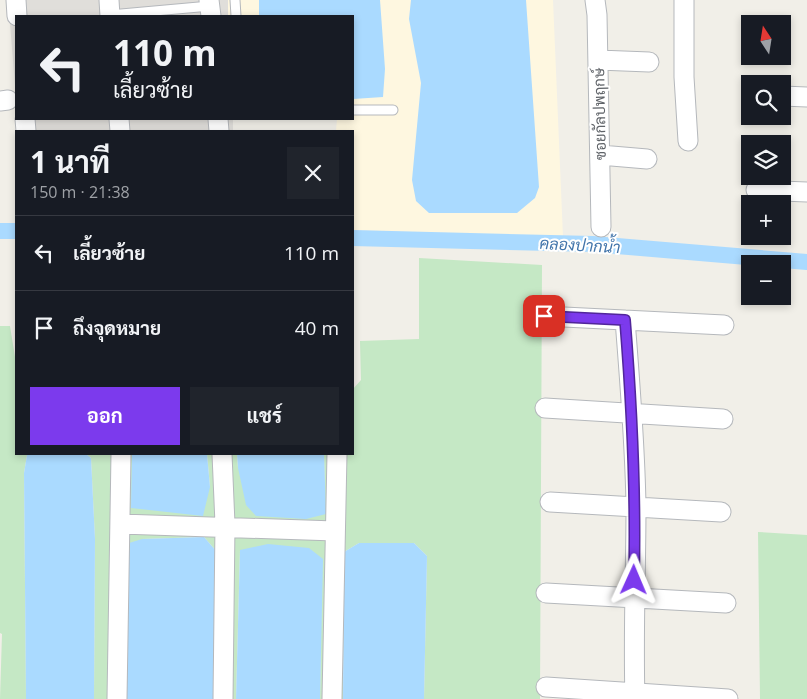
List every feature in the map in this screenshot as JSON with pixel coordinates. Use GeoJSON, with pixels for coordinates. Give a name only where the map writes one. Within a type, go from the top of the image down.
{"type":"FeatureCollection","features":[{"type":"Feature","properties":{"kind":"street"},"geometry":{"type":"LineString","coordinates":[[16,0],[17,15]]}},
{"type":"Feature","properties":{"kind":"street","name":"ซอยกัลปพฤกษ์"},"geometry":{"type":"LineString","coordinates":[[595,0],[597,15],[601,227]]}},
{"type":"Feature","properties":{"kind":"street"},"geometry":{"type":"LineString","coordinates":[[684,0],[684,76],[688,141]]}},
{"type":"Feature","properties":{"kind":"street"},"geometry":{"type":"LineString","coordinates":[[598,60],[649,62]]}},
{"type":"Feature","properties":{"kind":"street"},"geometry":{"type":"LineString","coordinates":[[791,96],[807,97]]}},
{"type":"Feature","properties":{"kind":"street"},"geometry":{"type":"LineString","coordinates":[[600,155],[646,159]]}},
{"type":"Feature","properties":{"kind":"street"},"geometry":{"type":"LineString","coordinates":[[756,190],[807,192]]}},
{"type":"Feature","properties":{"kind":"street"},"geometry":{"type":"LineString","coordinates":[[544,316],[724,325]]}},
{"type":"Feature","properties":{"kind":"street"},"geometry":{"type":"LineString","coordinates":[[625,320],[636,505],[634,598],[635,696]]}},
{"type":"Feature","properties":{"kind":"street"},"geometry":{"type":"LineString","coordinates":[[546,408],[723,420]]}},
{"type":"Feature","properties":{"kind":"street"},"geometry":{"type":"LineString","coordinates":[[116,699],[121,455]]}},
{"type":"Feature","properties":{"kind":"street"},"geometry":{"type":"LineString","coordinates":[[222,455],[225,528],[224,699]]}},
{"type":"Feature","properties":{"kind":"street"},"geometry":{"type":"LineString","coordinates":[[332,699],[337,455]]}},
{"type":"Feature","properties":{"kind":"street"},"geometry":{"type":"LineString","coordinates":[[550,502],[636,505],[722,512]]}},
{"type":"Feature","properties":{"kind":"street"},"geometry":{"type":"LineString","coordinates":[[120,524],[336,532]]}},
{"type":"Feature","properties":{"kind":"street"},"geometry":{"type":"LineString","coordinates":[[546,593],[726,603]]}},
{"type":"Feature","properties":{"kind":"street"},"geometry":{"type":"LineString","coordinates":[[546,687],[635,696],[728,699]]}},
{"type":"Feature","properties":{"kind":"lane"},"geometry":{"type":"LineString","coordinates":[[235,0],[236,15]]}},
{"type":"Feature","properties":{"kind":"lane"},"geometry":{"type":"LineString","coordinates":[[110,10],[210,7]]}},
{"type":"Feature","properties":{"kind":"lane"},"geometry":{"type":"LineString","coordinates":[[354,110],[393,110]]}},
{"type":"Feature","properties":{"kind":"shaded area"},"geometry":{"type":"Polygon","coordinates":[[[8,0],[228,0],[228,15],[15,15],[15,85],[8,0]]]}},
{"type":"Feature","properties":{"kind":"shaded area"},"geometry":{"type":"Polygon","coordinates":[[[228,0],[553,0],[563,237],[354,230],[354,130],[336,130],[337,120],[354,120],[354,15],[228,15],[228,0]]]}},
{"type":"Feature","properties":{"kind":"shaded area"},"geometry":{"type":"Polygon","coordinates":[[[18,120],[233,120],[233,130],[19,130],[18,120]]]}},
{"type":"Feature","properties":{"kind":"green space"},"geometry":{"type":"Polygon","coordinates":[[[419,258],[542,265],[540,699],[424,699],[427,556],[414,543],[359,543],[344,552],[343,699],[320,699],[322,559],[240,550],[236,699],[216,699],[217,552],[204,537],[142,539],[125,699],[94,699],[95,539],[91,458],[87,455],[132,455],[132,508],[210,487],[207,455],[237,455],[238,468],[325,514],[324,455],[354,455],[354,388],[361,380],[360,341],[419,339],[419,258]]]}},
{"type":"Feature","properties":{"kind":"green space"},"geometry":{"type":"Polygon","coordinates":[[[0,326],[10,326],[15,357],[15,455],[27,455],[24,473],[26,699],[0,699],[2,634],[0,633],[0,326]]]}},
{"type":"Feature","properties":{"kind":"green space"},"geometry":{"type":"Polygon","coordinates":[[[758,532],[807,535],[807,699],[760,699],[758,532]]]}},
{"type":"Feature","properties":{"kind":"water"},"geometry":{"type":"Polygon","coordinates":[[[259,0],[380,0],[385,69],[383,97],[354,99],[354,15],[259,15],[259,0]]]}},
{"type":"Feature","properties":{"kind":"water"},"geometry":{"type":"Polygon","coordinates":[[[411,0],[526,0],[539,187],[535,198],[517,213],[429,213],[416,201],[412,180],[421,83],[409,19],[411,0]]]}},
{"type":"Feature","properties":{"kind":"water"},"geometry":{"type":"Polygon","coordinates":[[[27,455],[87,455],[91,458],[95,539],[94,699],[26,699],[24,473],[27,455]]]}},
{"type":"Feature","properties":{"kind":"water"},"geometry":{"type":"Polygon","coordinates":[[[132,455],[207,455],[210,487],[203,516],[131,508],[132,455]]]}},
{"type":"Feature","properties":{"kind":"water"},"geometry":{"type":"Polygon","coordinates":[[[237,455],[324,455],[326,514],[306,519],[256,516],[246,505],[237,455]]]}},
{"type":"Feature","properties":{"kind":"water"},"geometry":{"type":"Polygon","coordinates":[[[204,537],[217,552],[216,699],[125,699],[126,544],[142,539],[204,537]]]}},
{"type":"Feature","properties":{"kind":"water"},"geometry":{"type":"Polygon","coordinates":[[[359,543],[414,543],[427,556],[424,699],[343,699],[344,552],[359,543]]]}},
{"type":"Feature","properties":{"kind":"water"},"geometry":{"type":"Polygon","coordinates":[[[268,544],[309,548],[323,559],[320,699],[236,699],[240,550],[268,544]]]}},
{"type":"Feature","properties":{"kind":"waterway","name":"คลองปากน้ำ"},"geometry":{"type":"LineString","coordinates":[[0,231],[15,231]]}},
{"type":"Feature","properties":{"kind":"waterway","name":"คลองปากน้ำ"},"geometry":{"type":"LineString","coordinates":[[354,238],[593,244],[807,262]]}},
{"type":"Feature","properties":{"kind":"route"},"geometry":{"type":"LineString","coordinates":[[544,316],[625,320],[636,505],[634,580]]}}]}
